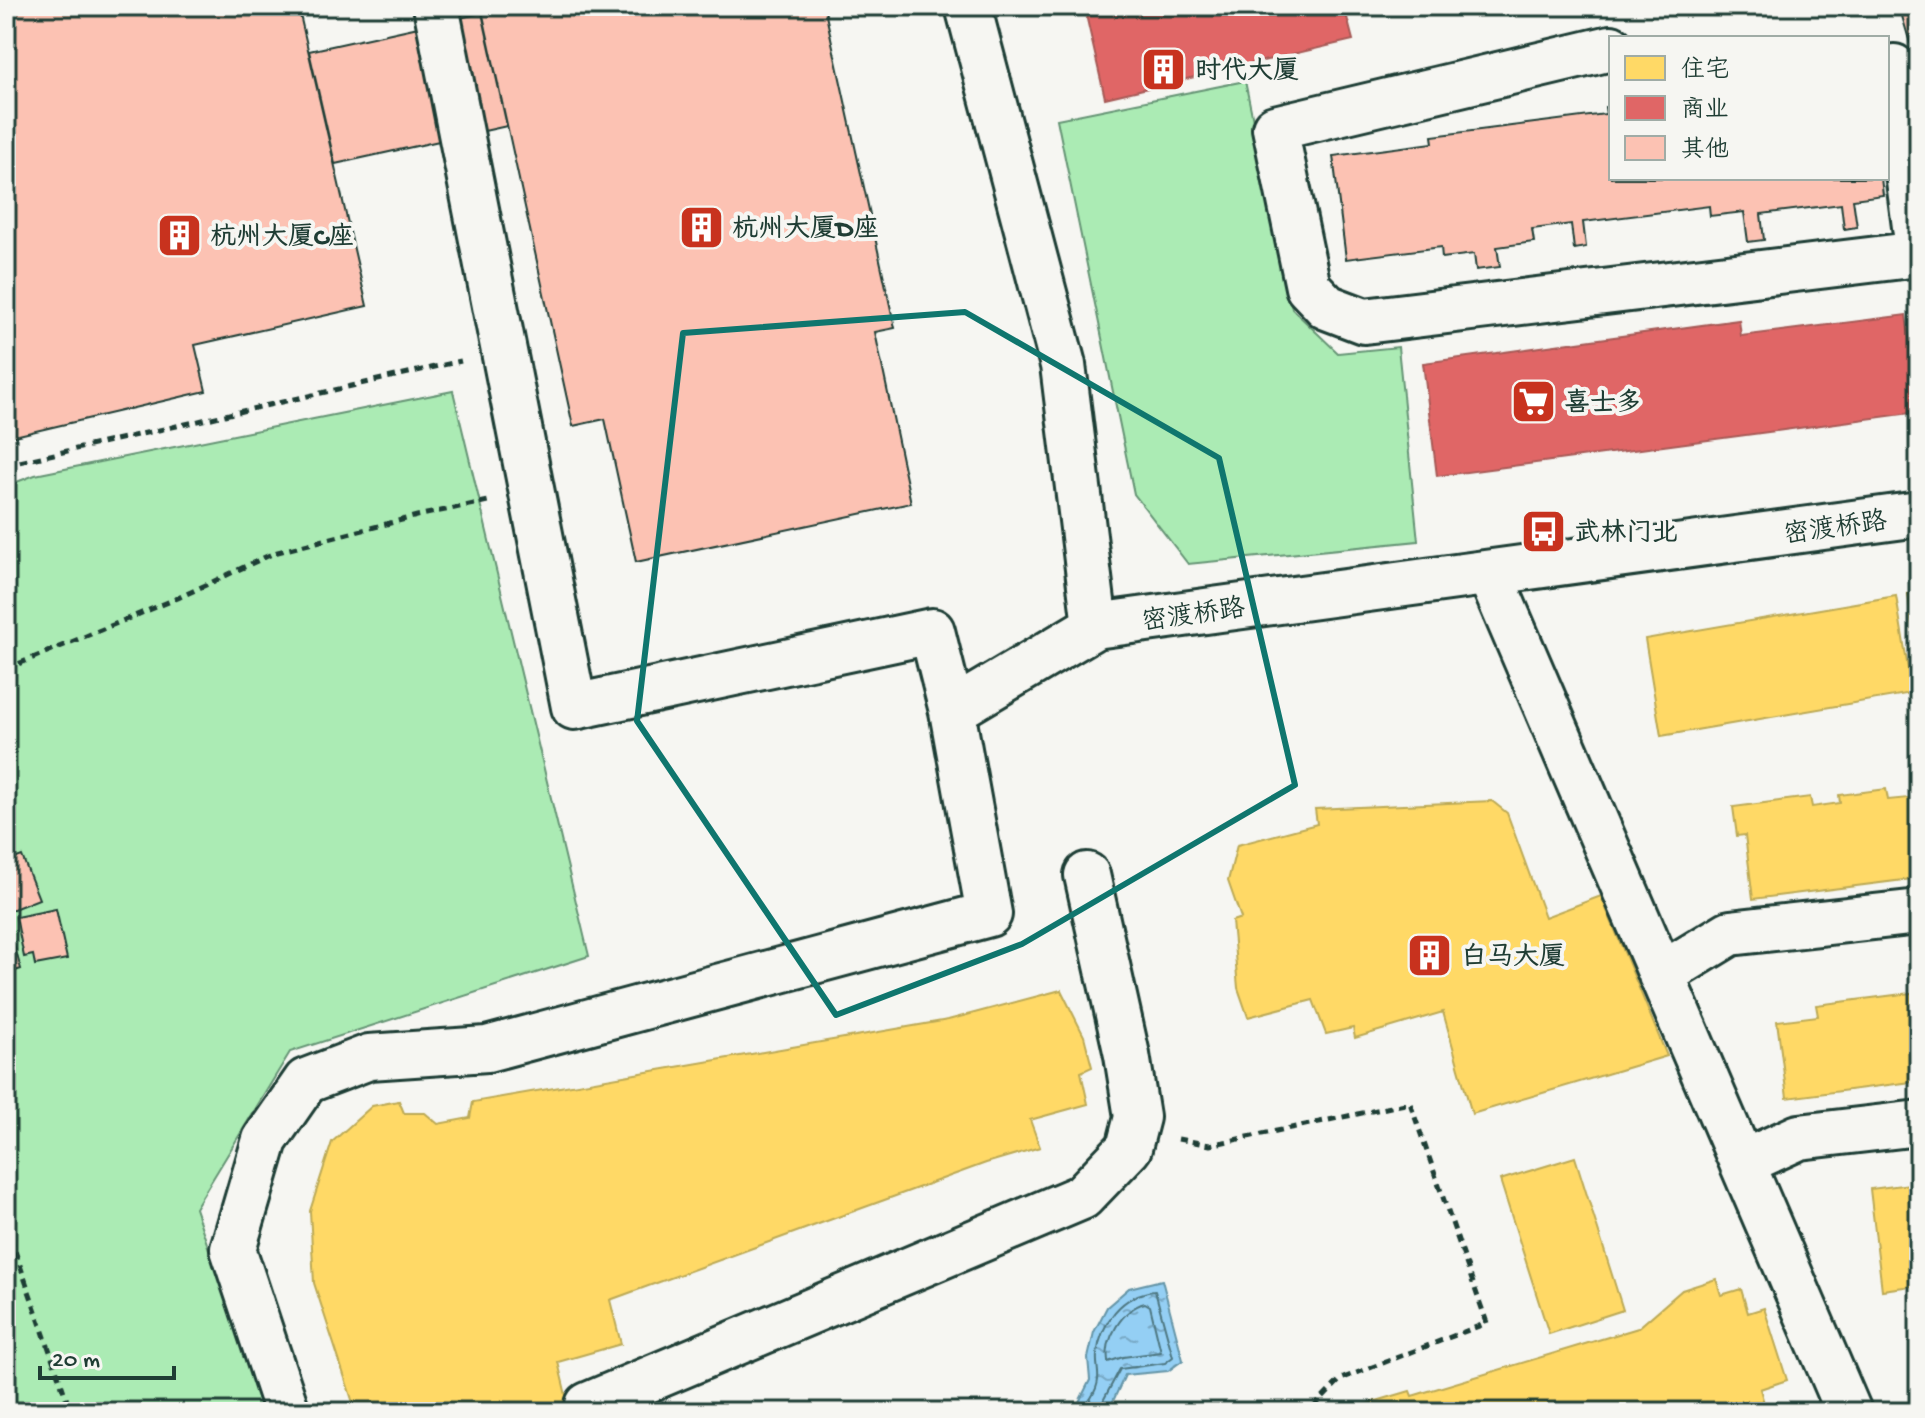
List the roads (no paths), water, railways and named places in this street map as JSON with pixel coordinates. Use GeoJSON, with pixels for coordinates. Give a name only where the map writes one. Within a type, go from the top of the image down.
{"type":"FeatureCollection","features":[{"type":"Feature","properties":{"kind":"street"},"geometry":{"type":"LineString","coordinates":[[287,1412],[233,1249],[265,1140],[306,1081],[369,1057],[487,1049],[989,914],[952,711],[932,631],[574,707],[436,6]]}},
{"type":"Feature","properties":{"kind":"street"},"geometry":{"type":"LineString","coordinates":[[952,711],[1095,626],[1063,365],[968,6]]}},
{"type":"Feature","properties":{"kind":"street"},"geometry":{"type":"LineString","coordinates":[[1609,48],[1275,128],[1308,287],[1327,307],[1364,321],[1919,255],[1900,65]]}},
{"type":"Feature","properties":{"kind":"street","name":"密渡桥路"},"geometry":{"type":"LineString","coordinates":[[1095,626],[1919,514]]}},
{"type":"Feature","properties":{"kind":"street"},"geometry":{"type":"LineString","coordinates":[[1489,573],[1849,1412]]}},
{"type":"Feature","properties":{"kind":"street"},"geometry":{"type":"LineString","coordinates":[[590,1412],[588,1405],[1082,1197],[1129,1148],[1137,1117],[1127,1055],[1087,875]]}},
{"type":"Feature","properties":{"kind":"street"},"geometry":{"type":"LineString","coordinates":[[1661,975],[1730,933],[1919,912]]}},
{"type":"Feature","properties":{"kind":"street"},"geometry":{"type":"LineString","coordinates":[[1742,1163],[1799,1137],[1919,1123]]}},
{"type":"Feature","properties":{"kind":"water"},"geometry":{"type":"Polygon","coordinates":[[[1162,1280],[1183,1360],[1168,1371],[1125,1375],[1108,1412],[1066,1412],[1079,1402],[1090,1380],[1088,1358],[1094,1332],[1107,1307],[1129,1288],[1162,1280]]]}},
{"type":"Feature","properties":{"kind":"place","name":"时代大厦"},"geometry":{"type":"Point","coordinates":[1164,69]}},
{"type":"Feature","properties":{"kind":"place","name":"杭州大厦D座"},"geometry":{"type":"Point","coordinates":[701,227]}},
{"type":"Feature","properties":{"kind":"place","name":"杭州大厦C座"},"geometry":{"type":"Point","coordinates":[179,235]}},
{"type":"Feature","properties":{"kind":"place","name":"喜士多"},"geometry":{"type":"Point","coordinates":[1533,401]}},
{"type":"Feature","properties":{"kind":"place","name":"武林门北"},"geometry":{"type":"Point","coordinates":[1543,531]}},
{"type":"Feature","properties":{"kind":"place","name":"白马大厦"},"geometry":{"type":"Point","coordinates":[1430,955]}}]}
